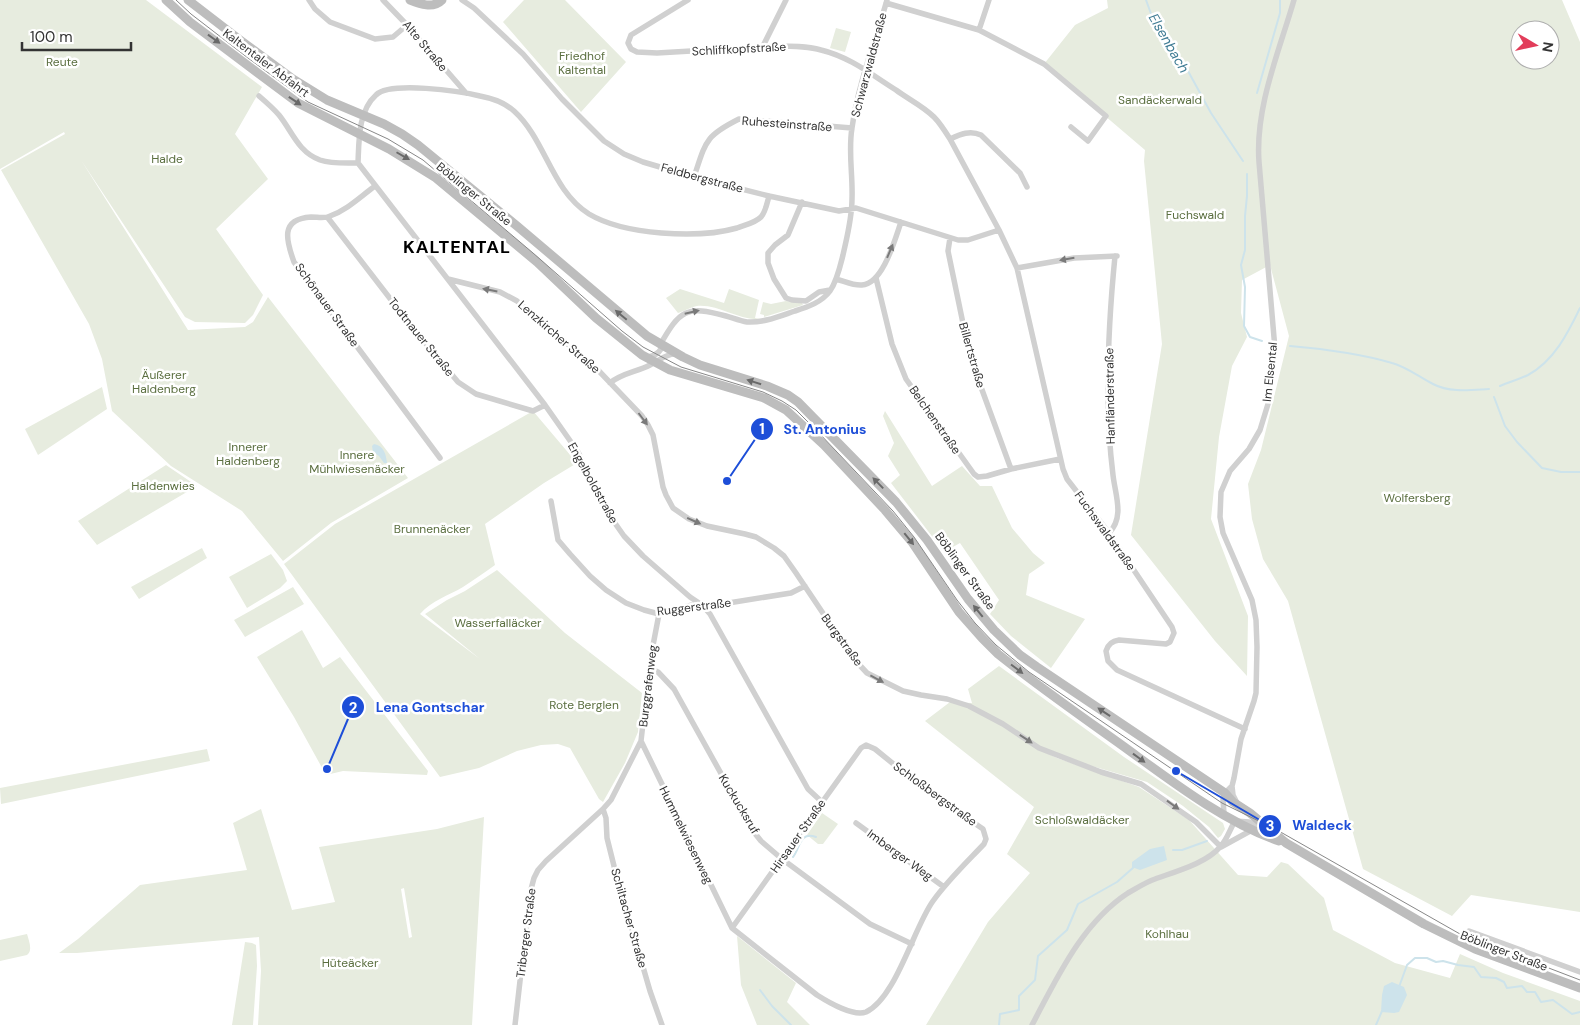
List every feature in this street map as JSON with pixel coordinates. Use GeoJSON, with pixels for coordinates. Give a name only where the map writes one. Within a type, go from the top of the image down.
{"type":"FeatureCollection","features":[{"type":"Feature","properties":{"kind":"main road","name":"Kaltentaler Abfahrt"},"geometry":{"type":"LineString","coordinates":[[166,0],[190,22],[298,103],[359,134]]}},
{"type":"Feature","properties":{"kind":"main road","name":"Böblinger Straße"},"geometry":{"type":"LineString","coordinates":[[188,0],[293,79],[327,100],[402,134],[418,145],[632,324],[673,354],[778,390],[798,402],[896,502],[927,540],[968,599],[1005,642],[1037,667],[1229,794],[1240,807],[1286,844]]}},
{"type":"Feature","properties":{"kind":"main road"},"geometry":{"type":"LineString","coordinates":[[410,0],[432,6],[443,1]]}},
{"type":"Feature","properties":{"kind":"main road","name":"Böblinger Straße"},"geometry":{"type":"LineString","coordinates":[[359,134],[405,157],[448,187],[538,262],[596,318],[627,344],[651,360],[670,370],[764,398],[786,410],[824,445],[885,510],[916,547],[959,612],[998,654],[1158,772],[1235,821],[1286,844],[1458,942],[1580,988]]}},
{"type":"Feature","properties":{"kind":"main road","name":"Böblinger Straße"},"geometry":{"type":"LineString","coordinates":[[1424,924],[1431,933],[1456,946],[1580,994]]}},
{"type":"Feature","properties":{"kind":"street"},"geometry":{"type":"LineString","coordinates":[[309,0],[315,9],[330,22],[375,39],[393,37],[407,25]]}},
{"type":"Feature","properties":{"kind":"street","name":"Alte Straße"},"geometry":{"type":"LineString","coordinates":[[383,0],[466,93]]}},
{"type":"Feature","properties":{"kind":"street","name":"Feldbergstraße"},"geometry":{"type":"LineString","coordinates":[[462,0],[474,8],[523,54],[562,99],[608,144],[634,158],[694,177],[769,196],[839,211],[856,208],[950,238],[968,240],[999,230]]}},
{"type":"Feature","properties":{"kind":"street","name":"Schliffkopfstraße"},"geometry":{"type":"LineString","coordinates":[[688,0],[632,35],[628,43],[629,47],[637,52],[657,53],[763,46],[792,46],[820,50],[851,61],[866,71]]}},
{"type":"Feature","properties":{"kind":"street"},"geometry":{"type":"LineString","coordinates":[[763,46],[786,0]]}},
{"type":"Feature","properties":{"kind":"street"},"geometry":{"type":"LineString","coordinates":[[979,30],[989,0]]}},
{"type":"Feature","properties":{"kind":"street","name":"Im Elsental"},"geometry":{"type":"LineString","coordinates":[[1245,729],[1256,693],[1256,620],[1252,600],[1223,533],[1220,504],[1224,481],[1249,449],[1260,430],[1268,404],[1275,340],[1259,171],[1259,141],[1262,109],[1294,0]]}},
{"type":"Feature","properties":{"kind":"street"},"geometry":{"type":"LineString","coordinates":[[886,2],[979,30],[1044,64],[1106,116],[1088,141],[1071,127]]}},
{"type":"Feature","properties":{"kind":"street","name":"Schwarzwaldstraße"},"geometry":{"type":"LineString","coordinates":[[660,345],[674,323],[681,315],[688,312],[705,310],[746,322],[762,321],[806,308],[823,298],[830,290],[836,279],[846,241],[851,210],[852,128],[886,2]]}},
{"type":"Feature","properties":{"kind":"street","name":"Fuchswaldstraße"},"geometry":{"type":"LineString","coordinates":[[866,71],[934,117],[950,139],[999,230],[1017,268],[1060,459],[1067,479],[1109,533],[1172,627],[1174,633],[1170,642],[1166,644],[1115,640],[1110,643],[1106,651],[1108,661],[1117,670],[1245,729]]}},
{"type":"Feature","properties":{"kind":"street"},"geometry":{"type":"LineString","coordinates":[[259,96],[279,115],[300,147],[308,154],[327,162],[358,163],[359,134],[367,107],[375,96],[382,91],[427,88],[466,93],[498,102],[512,110],[530,130],[558,181],[569,196],[589,214],[636,230],[708,233],[748,225],[761,217],[769,196]]}},
{"type":"Feature","properties":{"kind":"street","name":"Ruhesteinstraße"},"geometry":{"type":"LineString","coordinates":[[694,177],[706,143],[712,135],[739,119],[852,128]]}},
{"type":"Feature","properties":{"kind":"street"},"geometry":{"type":"LineString","coordinates":[[950,139],[968,132],[976,132],[981,135],[1020,173],[1027,187]]}},
{"type":"Feature","properties":{"kind":"street","name":"Engelboldstraße"},"geometry":{"type":"LineString","coordinates":[[358,163],[545,405],[578,452],[605,509],[624,536],[650,562],[702,605],[710,614],[808,789],[822,802]]}},
{"type":"Feature","properties":{"kind":"street","name":"Schönauer Straße"},"geometry":{"type":"LineString","coordinates":[[375,186],[346,209],[328,218],[301,219],[290,226],[286,237],[294,262],[440,458]]}},
{"type":"Feature","properties":{"kind":"street"},"geometry":{"type":"LineString","coordinates":[[802,202],[788,235],[768,253],[768,263],[774,278],[786,298],[806,301],[819,292],[830,290]]}},
{"type":"Feature","properties":{"kind":"street","name":"Todtnauer Straße"},"geometry":{"type":"LineString","coordinates":[[328,218],[412,327],[458,382],[476,394],[533,411],[545,405]]}},
{"type":"Feature","properties":{"kind":"street"},"geometry":{"type":"LineString","coordinates":[[836,279],[860,285],[871,283],[890,254],[901,222]]}},
{"type":"Feature","properties":{"kind":"street","name":"Billertstraße"},"geometry":{"type":"LineString","coordinates":[[950,238],[948,251],[965,341],[1011,469]]}},
{"type":"Feature","properties":{"kind":"street","name":"Hanfländerstraße"},"geometry":{"type":"LineString","coordinates":[[1017,268],[1074,258],[1117,256],[1108,376],[1110,449],[1118,507],[1115,527],[1109,533]]}},
{"type":"Feature","properties":{"kind":"street","name":"Belchenstraße"},"geometry":{"type":"LineString","coordinates":[[876,278],[892,344],[906,379],[974,474],[983,477],[1060,459]]}},
{"type":"Feature","properties":{"kind":"street","name":"Lenzkircher Straße"},"geometry":{"type":"LineString","coordinates":[[447,279],[500,292],[518,301],[598,370],[610,383]]}},
{"type":"Feature","properties":{"kind":"street"},"geometry":{"type":"LineString","coordinates":[[651,360],[661,349],[660,345]]}},
{"type":"Feature","properties":{"kind":"street"},"geometry":{"type":"LineString","coordinates":[[610,383],[651,360],[673,354]]}},
{"type":"Feature","properties":{"kind":"street"},"geometry":{"type":"LineString","coordinates":[[670,370],[668,361],[673,354]]}},
{"type":"Feature","properties":{"kind":"street","name":"Burgstraße"},"geometry":{"type":"LineString","coordinates":[[610,383],[642,416],[653,435],[663,487],[673,508],[698,523],[745,534],[766,543],[784,556],[852,658],[867,673],[904,691],[947,699],[969,706],[1003,724],[1040,748],[1101,772],[1141,784],[1196,822],[1221,846]]}},
{"type":"Feature","properties":{"kind":"street","name":"Ruggerstraße"},"geometry":{"type":"LineString","coordinates":[[551,501],[558,540],[590,576],[606,590],[626,603],[659,614],[692,605],[716,605],[791,593],[804,586]]}},
{"type":"Feature","properties":{"kind":"street","name":"Burggrafenweg"},"geometry":{"type":"LineString","coordinates":[[603,809],[611,800],[641,741],[649,668],[659,614]]}},
{"type":"Feature","properties":{"kind":"street","name":"Kuckucksruf"},"geometry":{"type":"LineString","coordinates":[[649,668],[658,672],[674,689],[753,832],[782,859],[870,924],[912,944]]}},
{"type":"Feature","properties":{"kind":"street"},"geometry":{"type":"LineString","coordinates":[[1224,814],[1222,803],[1232,786],[1241,739],[1245,729]]}},
{"type":"Feature","properties":{"kind":"street","name":"Hummelwiesenweg"},"geometry":{"type":"LineString","coordinates":[[641,741],[732,928]]}},
{"type":"Feature","properties":{"kind":"street","name":"Hirsauer Straße"},"geometry":{"type":"LineString","coordinates":[[732,928],[861,748],[866,745]]}},
{"type":"Feature","properties":{"kind":"street","name":"Schloßbergstraße"},"geometry":{"type":"LineString","coordinates":[[732,928],[817,995],[837,1006],[860,1013],[866,1012],[886,993],[932,902],[984,844],[986,839],[984,829],[923,788],[875,749],[866,745]]}},
{"type":"Feature","properties":{"kind":"street","name":"Triberger Straße"},"geometry":{"type":"LineString","coordinates":[[515,1025],[530,893],[534,878],[546,861],[603,809]]}},
{"type":"Feature","properties":{"kind":"street","name":"Schiltacher Straße"},"geometry":{"type":"LineString","coordinates":[[603,809],[606,818],[606,838],[650,991],[662,1025]]}},
{"type":"Feature","properties":{"kind":"street"},"geometry":{"type":"LineString","coordinates":[[1032,1025],[1078,944],[1100,917],[1127,894],[1153,880],[1182,870],[1214,854],[1221,846],[1235,821]]}},
{"type":"Feature","properties":{"kind":"street","name":"Böblinger Straße"},"geometry":{"type":"LineString","coordinates":[[1235,821],[1249,822],[1269,830]]}},
{"type":"Feature","properties":{"kind":"street","name":"Imberger Weg"},"geometry":{"type":"LineString","coordinates":[[856,823],[944,887]]}},
{"type":"Feature","properties":{"kind":"street"},"geometry":{"type":"LineString","coordinates":[[1221,846],[1252,830]]}},
{"type":"Feature","properties":{"kind":"street","name":"Böblinger Straße"},"geometry":{"type":"LineString","coordinates":[[1469,931],[1580,972]]}},
{"type":"Feature","properties":{"kind":"street"},"geometry":{"type":"LineString","coordinates":[[1506,952],[1508,946]]}},
{"type":"Feature","properties":{"kind":"street"},"geometry":{"type":"LineString","coordinates":[[1492,955],[1506,952]]}},
{"type":"Feature","properties":{"kind":"street"},"geometry":{"type":"LineString","coordinates":[[1506,952],[1513,963]]}},
{"type":"Feature","properties":{"kind":"green space"},"geometry":{"type":"Polygon","coordinates":[[[0,0],[146,0],[262,87],[235,134],[268,179],[216,229],[263,295],[253,315],[245,323],[195,322],[185,317],[81,160],[188,330],[245,327],[253,322],[268,297],[408,478],[331,523],[283,561],[242,511],[171,466],[112,411],[102,359],[89,324],[1,170],[65,134],[64,132],[0,169],[0,0]]]}},
{"type":"Feature","properties":{"kind":"green space","name":"Friedhof Kaltental"},"geometry":{"type":"Polygon","coordinates":[[[524,0],[565,0],[626,62],[581,112],[503,22],[524,0]]]}},
{"type":"Feature","properties":{"kind":"green space","name":"Wolfersberg"},"geometry":{"type":"Polygon","coordinates":[[[1107,0],[1562,0],[1580,42],[1580,912],[1471,895],[1452,916],[1363,869],[1288,601],[1263,559],[1252,519],[1248,484],[1261,450],[1289,336],[1270,265],[1242,280],[1241,313],[1247,337],[1232,366],[1219,437],[1211,519],[1248,616],[1247,676],[1215,641],[1131,535],[1162,344],[1144,161],[1145,150],[1044,64],[1075,25],[1108,8],[1107,0]]]}},
{"type":"Feature","properties":{"kind":"green space"},"geometry":{"type":"Polygon","coordinates":[[[836,28],[851,32],[845,52],[830,48],[836,28]]]}},
{"type":"Feature","properties":{"kind":"green space"},"geometry":{"type":"Polygon","coordinates":[[[680,289],[724,303],[729,289],[759,300],[755,318],[760,319],[744,318],[705,306],[697,306],[678,313],[666,298],[680,289]]]}},
{"type":"Feature","properties":{"kind":"green space"},"geometry":{"type":"Polygon","coordinates":[[[786,301],[802,303],[803,305],[764,317],[764,315],[760,314],[763,302],[771,304],[786,301]]]}},
{"type":"Feature","properties":{"kind":"green space"},"geometry":{"type":"Polygon","coordinates":[[[102,387],[107,409],[38,455],[25,429],[102,387]]]}},
{"type":"Feature","properties":{"kind":"green space"},"geometry":{"type":"Polygon","coordinates":[[[533,411],[577,463],[544,483],[485,524],[495,565],[463,587],[435,602],[420,614],[480,659],[425,614],[497,570],[565,633],[642,693],[638,732],[625,763],[603,802],[599,799],[570,748],[558,744],[541,745],[517,751],[479,768],[440,777],[284,564],[335,524],[533,411]]]}},
{"type":"Feature","properties":{"kind":"green space"},"geometry":{"type":"Polygon","coordinates":[[[885,411],[932,486],[962,466],[980,486],[992,486],[1012,528],[1033,553],[1045,563],[1029,574],[1026,595],[1085,619],[1051,668],[1011,636],[990,614],[999,600],[960,543],[951,548],[945,540],[938,544],[891,483],[900,475],[888,456],[894,443],[883,416],[885,411]]]}},
{"type":"Feature","properties":{"kind":"green space","name":"Haldenwies"},"geometry":{"type":"Polygon","coordinates":[[[166,465],[197,486],[97,545],[78,521],[166,465]]]}},
{"type":"Feature","properties":{"kind":"green space"},"geometry":{"type":"Polygon","coordinates":[[[202,548],[207,558],[139,599],[131,587],[202,548]]]}},
{"type":"Feature","properties":{"kind":"green space"},"geometry":{"type":"Polygon","coordinates":[[[271,554],[283,570],[287,581],[280,588],[247,608],[229,577],[271,554]]]}},
{"type":"Feature","properties":{"kind":"green space"},"geometry":{"type":"Polygon","coordinates":[[[293,587],[304,604],[245,637],[234,620],[293,587]]]}},
{"type":"Feature","properties":{"kind":"green space"},"geometry":{"type":"Polygon","coordinates":[[[302,630],[323,668],[340,657],[428,771],[427,775],[343,771],[326,775],[294,717],[257,657],[302,630]]]}},
{"type":"Feature","properties":{"kind":"green space"},"geometry":{"type":"Polygon","coordinates":[[[999,666],[1124,757],[1223,823],[1225,829],[1218,838],[1209,827],[1183,806],[1147,782],[1047,753],[1139,787],[1189,820],[1238,875],[1267,877],[1281,862],[1288,864],[1324,898],[1333,930],[1395,963],[1450,978],[1460,954],[1503,973],[1580,1001],[1580,1025],[926,1025],[988,922],[1030,873],[1007,854],[1034,807],[925,721],[950,702],[972,703],[968,689],[999,666]]]}},
{"type":"Feature","properties":{"kind":"green space"},"geometry":{"type":"Polygon","coordinates":[[[207,749],[210,761],[1,804],[0,788],[207,749]]]}},
{"type":"Feature","properties":{"kind":"green space","name":"Hüteäcker"},"geometry":{"type":"Polygon","coordinates":[[[261,809],[292,910],[335,902],[319,847],[437,829],[484,817],[472,1025],[258,1025],[261,971],[259,937],[59,953],[140,885],[247,870],[233,823],[261,809]],[[404,888],[401,889],[409,938],[412,937],[404,888]]]}},
{"type":"Feature","properties":{"kind":"green space"},"geometry":{"type":"Polygon","coordinates":[[[822,813],[838,824],[823,844],[818,844],[807,835],[822,813]]]}},
{"type":"Feature","properties":{"kind":"green space"},"geometry":{"type":"Polygon","coordinates":[[[27,934],[30,951],[27,955],[0,961],[0,940],[27,934]]]}},
{"type":"Feature","properties":{"kind":"green space"},"geometry":{"type":"Polygon","coordinates":[[[737,936],[796,983],[787,1002],[810,1025],[757,1025],[741,985],[737,936]]]}},
{"type":"Feature","properties":{"kind":"green space"},"geometry":{"type":"Polygon","coordinates":[[[245,942],[256,945],[257,966],[253,1025],[232,1025],[245,942]]]}},
{"type":"Feature","properties":{"kind":"water"},"geometry":{"type":"Polygon","coordinates":[[[374,444],[384,451],[387,463],[384,463],[373,452],[372,446],[374,444]]]}},
{"type":"Feature","properties":{"kind":"water"},"geometry":{"type":"Polygon","coordinates":[[[1164,846],[1167,860],[1140,870],[1132,867],[1132,862],[1150,849],[1164,846]]]}},
{"type":"Feature","properties":{"kind":"water"},"geometry":{"type":"Polygon","coordinates":[[[1392,982],[1404,987],[1407,995],[1399,1012],[1381,1012],[1384,986],[1392,982]]]}},
{"type":"Feature","properties":{"kind":"waterway","name":"Elsenbach"},"geometry":{"type":"LineString","coordinates":[[1146,0],[1154,22],[1188,71],[1211,113],[1243,161]]}},
{"type":"Feature","properties":{"kind":"waterway"},"geometry":{"type":"LineString","coordinates":[[1257,93],[1280,13],[1280,0]]}},
{"type":"Feature","properties":{"kind":"waterway","name":"Elsenbach"},"geometry":{"type":"LineString","coordinates":[[1247,174],[1245,250],[1241,265],[1245,287],[1244,326],[1250,337],[1262,341]]}},
{"type":"Feature","properties":{"kind":"waterway"},"geometry":{"type":"LineString","coordinates":[[1500,386],[1528,375],[1545,362],[1559,346],[1580,308]]}},
{"type":"Feature","properties":{"kind":"waterway"},"geometry":{"type":"LineString","coordinates":[[1290,346],[1341,352],[1392,363],[1446,389],[1489,389]]}},
{"type":"Feature","properties":{"kind":"waterway"},"geometry":{"type":"LineString","coordinates":[[1494,397],[1505,426],[1517,442],[1542,468],[1561,472],[1580,472]]}},
{"type":"Feature","properties":{"kind":"waterway"},"geometry":{"type":"LineString","coordinates":[[793,857],[806,836],[816,837]]}},
{"type":"Feature","properties":{"kind":"waterway"},"geometry":{"type":"LineString","coordinates":[[1173,850],[1182,850],[1207,841]]}},
{"type":"Feature","properties":{"kind":"waterway"},"geometry":{"type":"LineString","coordinates":[[999,1025],[1000,1014],[1019,1010],[1019,996],[1035,980],[1038,956],[1067,930],[1078,904],[1117,882],[1134,867]]}},
{"type":"Feature","properties":{"kind":"waterway"},"geometry":{"type":"LineString","coordinates":[[1399,987],[1407,965],[1415,958],[1427,958],[1436,962],[1443,961],[1474,967],[1481,977],[1496,978],[1504,982],[1507,988],[1522,986],[1527,992],[1535,992],[1541,1002],[1553,1000],[1572,1014],[1580,1012]]}},
{"type":"Feature","properties":{"kind":"waterway"},"geometry":{"type":"LineString","coordinates":[[760,990],[772,1006],[791,1025]]}},
{"type":"Feature","properties":{"kind":"waterway"},"geometry":{"type":"LineString","coordinates":[[1376,1025],[1382,1011]]}},
{"type":"Feature","properties":{"kind":"tram line"},"geometry":{"type":"LineString","coordinates":[[176,0],[191,14],[308,102],[388,139],[423,160],[643,347],[681,367],[763,392],[796,410],[893,511],[914,537],[975,623],[996,645],[1029,672],[1222,803],[1277,830],[1460,934],[1580,980]]}},
{"type":"Feature","properties":{"kind":"place","name":"St. Antonius"},"geometry":{"type":"Point","coordinates":[727,481]}},
{"type":"Feature","properties":{"kind":"place","name":"Lena Gontschar"},"geometry":{"type":"Point","coordinates":[327,769]}},
{"type":"Feature","properties":{"kind":"place","name":"Waldeck"},"geometry":{"type":"Point","coordinates":[1176,771]}},
{"type":"Feature","properties":{"kind":"district","name":"KALTENTAL"},"geometry":{"type":"Point","coordinates":[457,247]}},
{"type":"Feature","properties":{"kind":"park label","name":"Reute"},"geometry":{"type":"Point","coordinates":[62,62]}},
{"type":"Feature","properties":{"kind":"park label","name":"Sandäckerwald"},"geometry":{"type":"Point","coordinates":[1160,100]}},
{"type":"Feature","properties":{"kind":"park label","name":"Halde"},"geometry":{"type":"Point","coordinates":[167,159]}},
{"type":"Feature","properties":{"kind":"park label","name":"Fuchswald"},"geometry":{"type":"Point","coordinates":[1195,215]}},
{"type":"Feature","properties":{"kind":"park label","name":"Äußerer Haldenberg"},"geometry":{"type":"Point","coordinates":[164,382]}},
{"type":"Feature","properties":{"kind":"park label","name":"Innerer Haldenberg"},"geometry":{"type":"Point","coordinates":[248,454]}},
{"type":"Feature","properties":{"kind":"park label","name":"Innere Mühlwiesenäcker"},"geometry":{"type":"Point","coordinates":[357,462]}},
{"type":"Feature","properties":{"kind":"park label","name":"Brunnenäcker"},"geometry":{"type":"Point","coordinates":[432,529]}},
{"type":"Feature","properties":{"kind":"park label","name":"Wasserfalläcker"},"geometry":{"type":"Point","coordinates":[498,623]}},
{"type":"Feature","properties":{"kind":"park label","name":"Rote Berglen"},"geometry":{"type":"Point","coordinates":[584,705]}},
{"type":"Feature","properties":{"kind":"park label","name":"Schloßwaldäcker"},"geometry":{"type":"Point","coordinates":[1082,820]}},
{"type":"Feature","properties":{"kind":"park label","name":"Kohlhau"},"geometry":{"type":"Point","coordinates":[1167,934]}}]}
